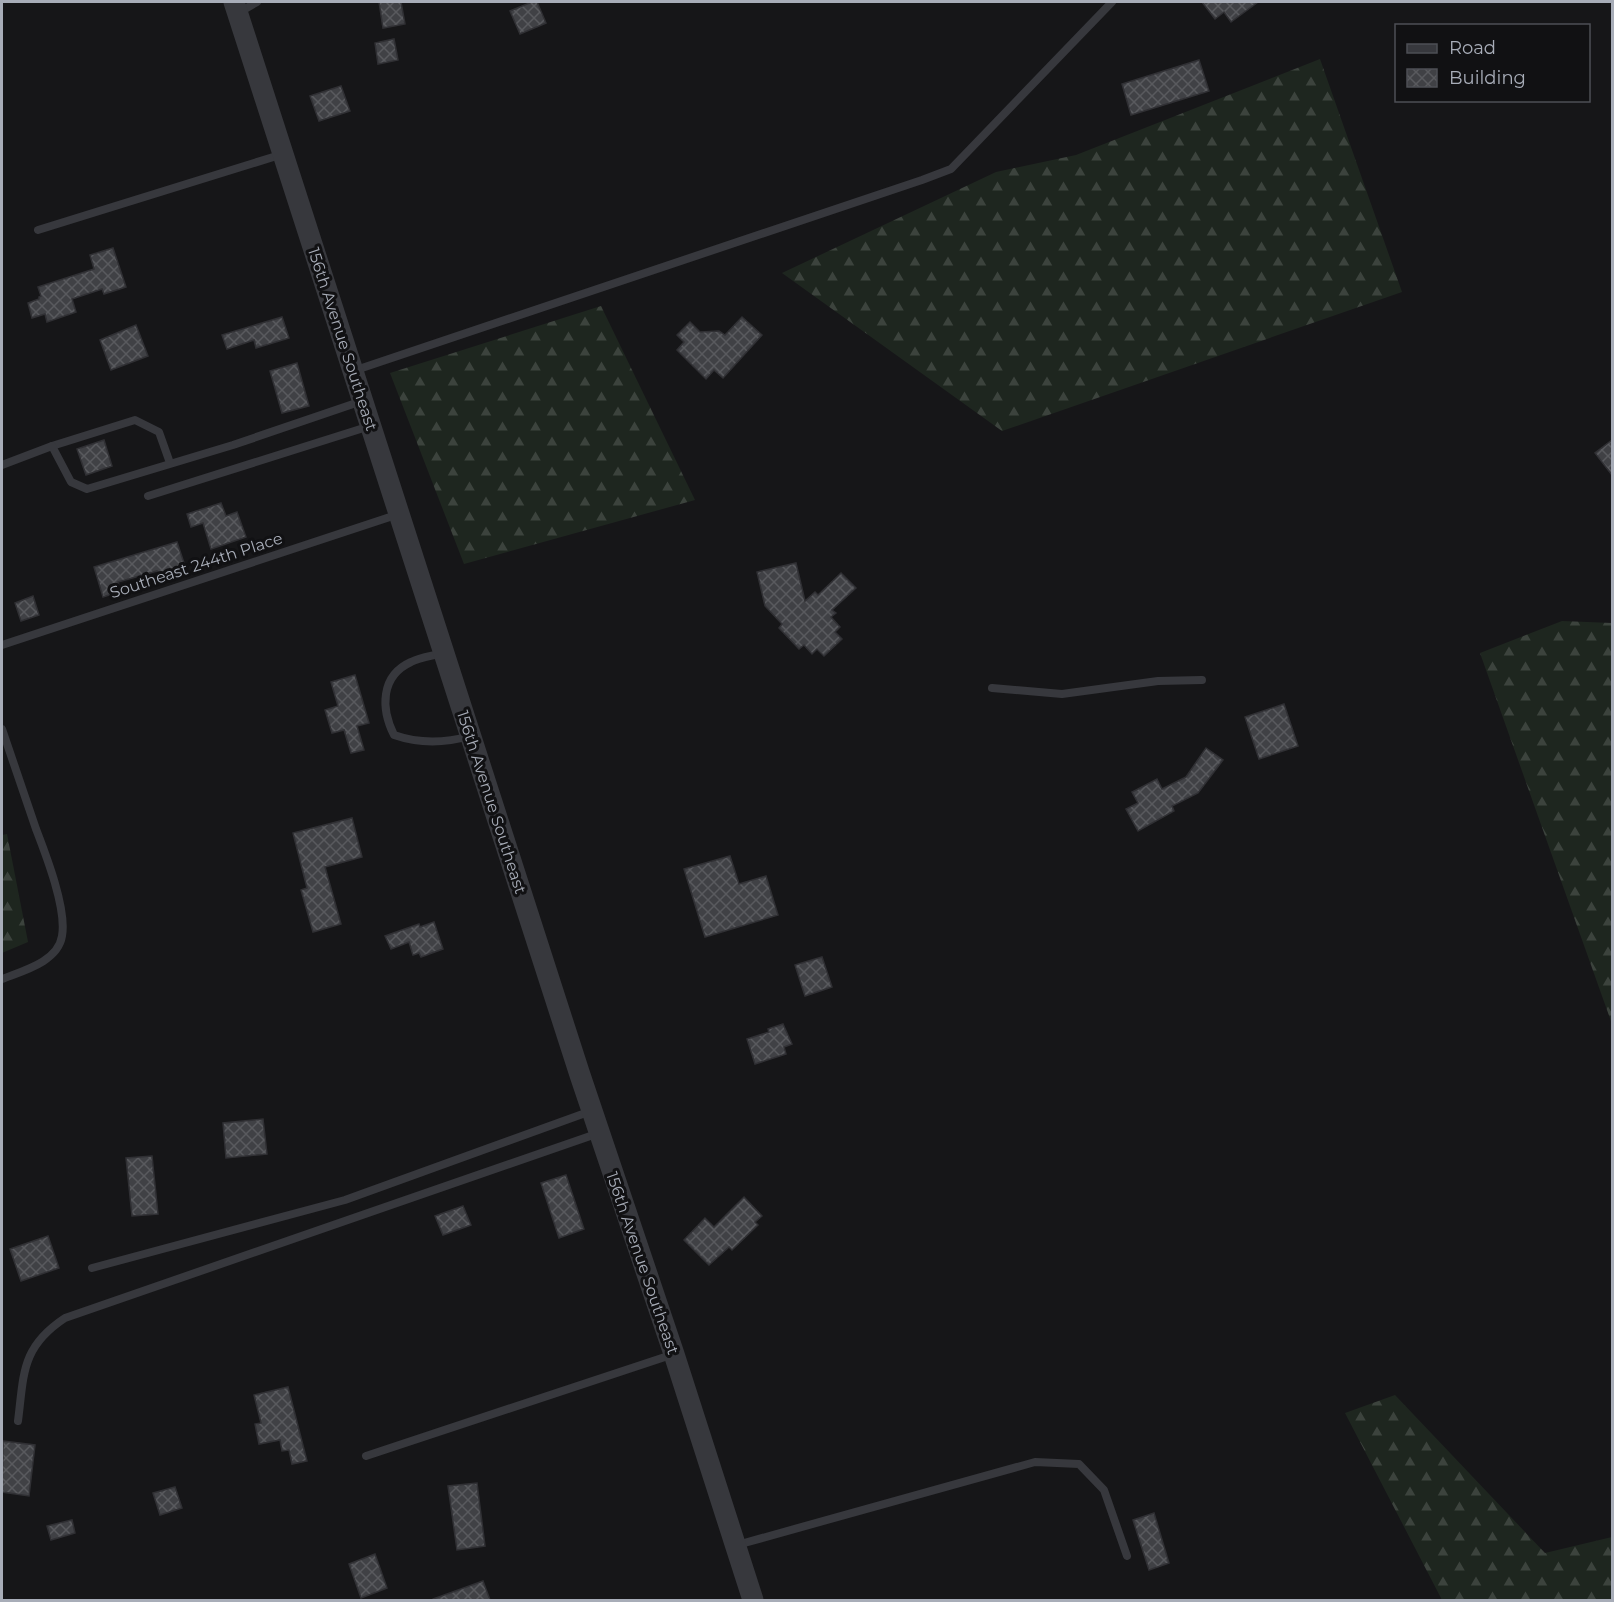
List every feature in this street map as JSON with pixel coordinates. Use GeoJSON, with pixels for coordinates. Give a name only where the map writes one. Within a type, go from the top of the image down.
{"type":"FeatureCollection","features":[{"type":"Feature","properties":{"kind":"street","name":"156th Avenue Southeast"},"geometry":{"type":"LineString","coordinates":[[236,7],[470,736],[753,1600]]}},
{"type":"Feature","properties":{"kind":"lane"},"geometry":{"type":"LineString","coordinates":[[236,7],[257,2]]}},
{"type":"Feature","properties":{"kind":"lane"},"geometry":{"type":"LineString","coordinates":[[353,371],[951,169],[1112,2]]}},
{"type":"Feature","properties":{"kind":"lane"},"geometry":{"type":"LineString","coordinates":[[38,230],[283,153]]}},
{"type":"Feature","properties":{"kind":"lane"},"geometry":{"type":"LineString","coordinates":[[52,446],[71,483],[87,489],[233,445],[363,401]]}},
{"type":"Feature","properties":{"kind":"lane"},"geometry":{"type":"LineString","coordinates":[[2,465],[52,446],[135,420],[159,432],[170,463]]}},
{"type":"Feature","properties":{"kind":"lane"},"geometry":{"type":"LineString","coordinates":[[148,496],[371,426]]}},
{"type":"Feature","properties":{"kind":"lane","name":"Southeast 244th Place"},"geometry":{"type":"LineString","coordinates":[[2,645],[399,514]]}},
{"type":"Feature","properties":{"kind":"lane"},"geometry":{"type":"LineString","coordinates":[[444,653],[411,662],[398,671],[387,685],[384,705],[388,722],[394,735],[407,740],[452,741],[470,736]]}},
{"type":"Feature","properties":{"kind":"lane"},"geometry":{"type":"LineString","coordinates":[[992,688],[1062,694],[1158,681],[1202,680]]}},
{"type":"Feature","properties":{"kind":"lane"},"geometry":{"type":"LineString","coordinates":[[2,729],[54,879],[61,913],[62,936],[54,951],[38,965],[2,979]]}},
{"type":"Feature","properties":{"kind":"lane"},"geometry":{"type":"LineString","coordinates":[[92,1268],[345,1200],[592,1111]]}},
{"type":"Feature","properties":{"kind":"lane"},"geometry":{"type":"LineString","coordinates":[[18,1421],[24,1368],[32,1351],[50,1328],[65,1318],[599,1133]]}},
{"type":"Feature","properties":{"kind":"lane"},"geometry":{"type":"LineString","coordinates":[[366,1456],[674,1354]]}},
{"type":"Feature","properties":{"kind":"lane"},"geometry":{"type":"LineString","coordinates":[[736,1546],[1035,1462],[1079,1464],[1104,1490],[1127,1556]]}},
{"type":"Feature","properties":{"kind":"green space"},"geometry":{"type":"Polygon","coordinates":[[[1320,59],[1402,292],[1002,431],[782,273],[996,172],[1076,155],[1320,59]]]}},
{"type":"Feature","properties":{"kind":"green space"},"geometry":{"type":"Polygon","coordinates":[[[601,306],[695,500],[464,564],[390,373],[601,306]]]}},
{"type":"Feature","properties":{"kind":"green space"},"geometry":{"type":"Polygon","coordinates":[[[1562,621],[1612,623],[1612,1024],[1480,653],[1562,621]]]}},
{"type":"Feature","properties":{"kind":"green space"},"geometry":{"type":"Polygon","coordinates":[[[7,834],[28,942],[2,953],[2,835],[7,834]]]}},
{"type":"Feature","properties":{"kind":"green space"},"geometry":{"type":"Polygon","coordinates":[[[1395,1395],[1545,1553],[1612,1537],[1612,1600],[1442,1600],[1345,1413],[1395,1395]]]}},
{"type":"Feature","properties":{"kind":"building"},"geometry":{"type":"Polygon","coordinates":[[[379,2],[401,2],[405,24],[383,28],[379,2]]]}},
{"type":"Feature","properties":{"kind":"building"},"geometry":{"type":"Polygon","coordinates":[[[537,2],[546,23],[520,34],[510,11],[537,2]]]}},
{"type":"Feature","properties":{"kind":"building"},"geometry":{"type":"Polygon","coordinates":[[[1202,2],[1258,2],[1231,22],[1224,12],[1215,19],[1202,2]]]}},
{"type":"Feature","properties":{"kind":"building"},"geometry":{"type":"Polygon","coordinates":[[[394,39],[398,60],[378,64],[375,43],[394,39]]]}},
{"type":"Feature","properties":{"kind":"building"},"geometry":{"type":"Polygon","coordinates":[[[1199,60],[1209,91],[1131,115],[1122,84],[1199,60]]]}},
{"type":"Feature","properties":{"kind":"building"},"geometry":{"type":"Polygon","coordinates":[[[341,86],[350,111],[319,121],[310,96],[341,86]]]}},
{"type":"Feature","properties":{"kind":"building"},"geometry":{"type":"Polygon","coordinates":[[[113,248],[126,287],[104,294],[102,289],[72,299],[76,312],[47,322],[45,314],[32,318],[28,303],[41,296],[38,287],[94,269],[90,255],[113,248]]]}},
{"type":"Feature","properties":{"kind":"building"},"geometry":{"type":"Polygon","coordinates":[[[282,317],[289,338],[256,348],[254,340],[227,349],[222,335],[282,317]]]}},
{"type":"Feature","properties":{"kind":"building"},"geometry":{"type":"Polygon","coordinates":[[[742,317],[762,335],[723,378],[714,370],[706,379],[677,350],[684,342],[677,335],[690,322],[700,332],[719,331],[725,335],[742,317]]]}},
{"type":"Feature","properties":{"kind":"building"},"geometry":{"type":"Polygon","coordinates":[[[136,325],[148,356],[111,370],[100,340],[136,325]]]}},
{"type":"Feature","properties":{"kind":"building"},"geometry":{"type":"Polygon","coordinates":[[[297,363],[309,406],[282,413],[270,371],[297,363]]]}},
{"type":"Feature","properties":{"kind":"building"},"geometry":{"type":"Polygon","coordinates":[[[104,440],[112,466],[86,475],[77,449],[104,440]]]}},
{"type":"Feature","properties":{"kind":"building"},"geometry":{"type":"Polygon","coordinates":[[[1612,440],[1612,475],[1595,453],[1612,440]]]}},
{"type":"Feature","properties":{"kind":"building"},"geometry":{"type":"Polygon","coordinates":[[[221,503],[226,516],[237,512],[246,537],[211,549],[203,523],[191,527],[187,514],[221,503]]]}},
{"type":"Feature","properties":{"kind":"building"},"geometry":{"type":"Polygon","coordinates":[[[177,542],[185,566],[158,575],[157,571],[118,582],[121,591],[103,597],[94,567],[177,542]]]}},
{"type":"Feature","properties":{"kind":"building"},"geometry":{"type":"Polygon","coordinates":[[[796,563],[805,601],[815,592],[818,595],[841,573],[856,588],[832,610],[836,613],[831,617],[840,627],[835,632],[842,639],[824,656],[817,649],[812,654],[804,645],[799,649],[779,628],[782,624],[765,606],[757,572],[796,563]]]}},
{"type":"Feature","properties":{"kind":"building"},"geometry":{"type":"Polygon","coordinates":[[[33,596],[39,615],[21,621],[15,603],[33,596]]]}},
{"type":"Feature","properties":{"kind":"building"},"geometry":{"type":"Polygon","coordinates":[[[355,675],[369,723],[357,726],[364,750],[351,753],[344,730],[332,733],[325,710],[338,706],[331,682],[355,675]]]}},
{"type":"Feature","properties":{"kind":"building"},"geometry":{"type":"Polygon","coordinates":[[[1284,704],[1298,746],[1259,759],[1245,717],[1284,704]]]}},
{"type":"Feature","properties":{"kind":"building"},"geometry":{"type":"Polygon","coordinates":[[[1206,748],[1223,760],[1198,793],[1172,806],[1174,811],[1138,831],[1126,809],[1138,803],[1132,792],[1157,779],[1162,789],[1186,777],[1206,748]]]}},
{"type":"Feature","properties":{"kind":"building"},"geometry":{"type":"Polygon","coordinates":[[[352,818],[362,857],[325,867],[341,924],[313,932],[301,890],[307,888],[293,833],[352,818]]]}},
{"type":"Feature","properties":{"kind":"building"},"geometry":{"type":"Polygon","coordinates":[[[730,856],[739,884],[766,876],[778,915],[705,937],[684,869],[730,856]]]}},
{"type":"Feature","properties":{"kind":"building"},"geometry":{"type":"Polygon","coordinates":[[[434,922],[443,949],[421,957],[419,953],[413,955],[409,942],[391,949],[385,936],[419,924],[420,927],[434,922]]]}},
{"type":"Feature","properties":{"kind":"building"},"geometry":{"type":"Polygon","coordinates":[[[822,957],[832,987],[805,996],[795,965],[822,957]]]}},
{"type":"Feature","properties":{"kind":"building"},"geometry":{"type":"Polygon","coordinates":[[[783,1024],[792,1044],[784,1047],[786,1054],[755,1064],[747,1039],[769,1032],[768,1029],[783,1024]]]}},
{"type":"Feature","properties":{"kind":"building"},"geometry":{"type":"Polygon","coordinates":[[[263,1119],[267,1154],[226,1158],[223,1123],[263,1119]]]}},
{"type":"Feature","properties":{"kind":"building"},"geometry":{"type":"Polygon","coordinates":[[[152,1156],[158,1214],[132,1216],[126,1158],[152,1156]]]}},
{"type":"Feature","properties":{"kind":"building"},"geometry":{"type":"Polygon","coordinates":[[[566,1175],[584,1229],[559,1238],[541,1183],[566,1175]]]}},
{"type":"Feature","properties":{"kind":"building"},"geometry":{"type":"Polygon","coordinates":[[[744,1197],[762,1216],[755,1222],[758,1225],[732,1250],[729,1247],[709,1265],[684,1240],[705,1218],[714,1227],[744,1197]]]}},
{"type":"Feature","properties":{"kind":"building"},"geometry":{"type":"Polygon","coordinates":[[[463,1206],[471,1225],[443,1235],[435,1216],[463,1206]]]}},
{"type":"Feature","properties":{"kind":"building"},"geometry":{"type":"Polygon","coordinates":[[[48,1236],[59,1268],[21,1281],[10,1249],[48,1236]]]}},
{"type":"Feature","properties":{"kind":"building"},"geometry":{"type":"Polygon","coordinates":[[[288,1387],[307,1461],[292,1464],[289,1450],[282,1451],[280,1440],[259,1444],[255,1424],[261,1423],[254,1395],[288,1387]]]}},
{"type":"Feature","properties":{"kind":"building"},"geometry":{"type":"Polygon","coordinates":[[[3,1441],[35,1445],[29,1496],[2,1492],[3,1441]]]}},
{"type":"Feature","properties":{"kind":"building"},"geometry":{"type":"Polygon","coordinates":[[[477,1483],[485,1546],[457,1550],[448,1486],[477,1483]]]}},
{"type":"Feature","properties":{"kind":"building"},"geometry":{"type":"Polygon","coordinates":[[[175,1487],[182,1508],[160,1515],[153,1493],[175,1487]]]}},
{"type":"Feature","properties":{"kind":"building"},"geometry":{"type":"Polygon","coordinates":[[[1154,1513],[1169,1563],[1149,1570],[1133,1520],[1154,1513]]]}},
{"type":"Feature","properties":{"kind":"building"},"geometry":{"type":"Polygon","coordinates":[[[72,1520],[75,1533],[51,1540],[47,1526],[72,1520]]]}},
{"type":"Feature","properties":{"kind":"building"},"geometry":{"type":"Polygon","coordinates":[[[375,1554],[387,1588],[361,1598],[349,1564],[375,1554]]]}},
{"type":"Feature","properties":{"kind":"building"},"geometry":{"type":"Polygon","coordinates":[[[483,1581],[490,1600],[433,1600],[433,1599],[483,1581]]]}}]}
